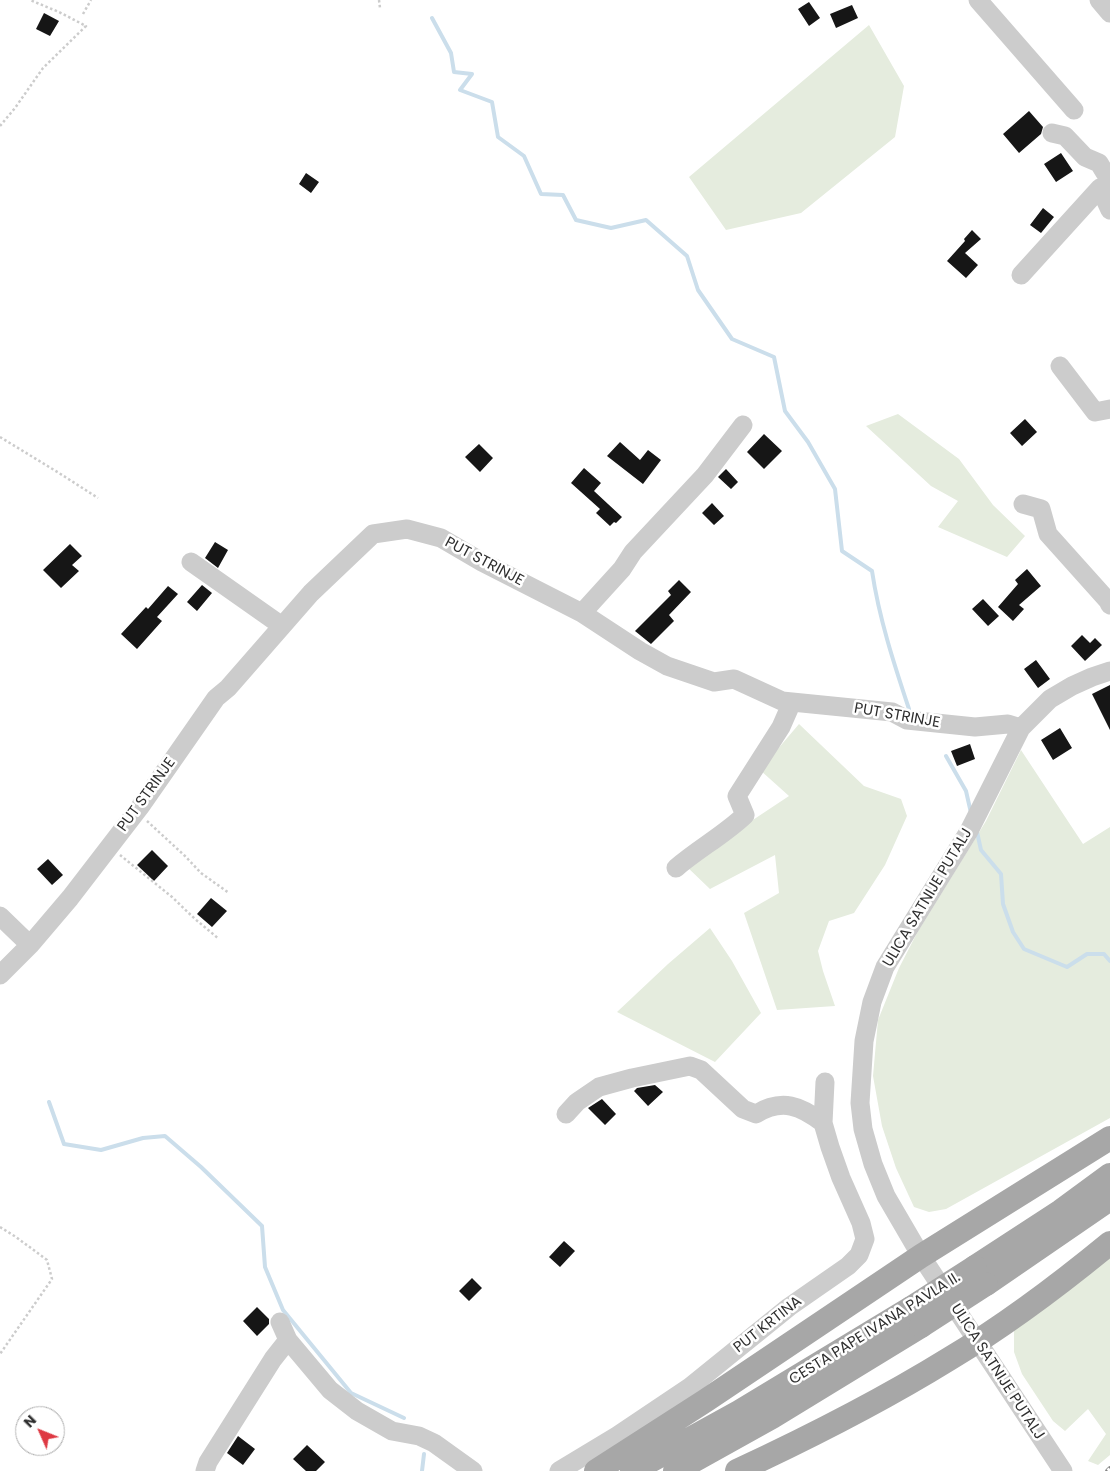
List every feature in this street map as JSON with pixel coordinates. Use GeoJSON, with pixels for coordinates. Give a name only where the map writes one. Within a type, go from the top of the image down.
{"type":"FeatureCollection","features":[{"type":"Feature","properties":{"kind":"main road"},"geometry":{"type":"LineString","coordinates":[[596,1471],[688,1412],[921,1256],[1110,1138]]}},
{"type":"Feature","properties":{"kind":"main road","name":"CESTA PAPE IVANA PAVLA II."},"geometry":{"type":"LineString","coordinates":[[981,1276],[1060,1211],[1110,1175]]}},
{"type":"Feature","properties":{"kind":"main road","name":"CESTA PAPE IVANA PAVLA II."},"geometry":{"type":"LineString","coordinates":[[675,1471],[772,1417],[916,1317],[1110,1199]]}},
{"type":"Feature","properties":{"kind":"main road"},"geometry":{"type":"LineString","coordinates":[[737,1471],[839,1422],[977,1342],[1072,1274],[1110,1244]]}},
{"type":"Feature","properties":{"kind":"main road","name":"CESTA PAPE IVANA PAVLA II."},"geometry":{"type":"LineString","coordinates":[[632,1471],[916,1317]]}},
{"type":"Feature","properties":{"kind":"street"},"geometry":{"type":"LineString","coordinates":[[978,0],[1074,110]]}},
{"type":"Feature","properties":{"kind":"street"},"geometry":{"type":"LineString","coordinates":[[1099,0],[1110,13]]}},
{"type":"Feature","properties":{"kind":"street"},"geometry":{"type":"LineString","coordinates":[[1052,133],[1064,136],[1085,157],[1099,164],[1107,184],[1110,210]]}},
{"type":"Feature","properties":{"kind":"street"},"geometry":{"type":"LineString","coordinates":[[1021,274],[1107,184]]}},
{"type":"Feature","properties":{"kind":"street"},"geometry":{"type":"LineString","coordinates":[[1060,366],[1095,412],[1110,408]]}},
{"type":"Feature","properties":{"kind":"street"},"geometry":{"type":"LineString","coordinates":[[582,613],[622,569],[633,552],[705,475],[743,425]]}},
{"type":"Feature","properties":{"kind":"street"},"geometry":{"type":"LineString","coordinates":[[1023,504],[1042,508],[1048,534],[1109,602]]}},
{"type":"Feature","properties":{"kind":"street","name":"PUT STRINJE"},"geometry":{"type":"LineString","coordinates":[[0,975],[30,945],[110,846],[216,698],[228,688],[311,593],[373,534],[407,529],[442,538],[482,562],[582,613],[640,651],[667,666],[714,682],[734,680],[782,701],[892,712],[907,720],[975,727],[1008,724],[1021,728]]}},
{"type":"Feature","properties":{"kind":"street"},"geometry":{"type":"LineString","coordinates":[[191,562],[282,626]]}},
{"type":"Feature","properties":{"kind":"street","name":"ULICA SATNIJE PUTALJ"},"geometry":{"type":"LineString","coordinates":[[1063,1471],[921,1256],[886,1196],[873,1164],[863,1129],[860,1103],[864,1041],[872,1002],[885,968],[969,831],[1021,728],[1050,699],[1072,686],[1110,671]]}},
{"type":"Feature","properties":{"kind":"street"},"geometry":{"type":"LineString","coordinates":[[676,868],[697,850],[732,827],[745,815],[737,796],[782,727],[792,702]]}},
{"type":"Feature","properties":{"kind":"street"},"geometry":{"type":"LineString","coordinates":[[0,916],[30,945]]}},
{"type":"Feature","properties":{"kind":"street"},"geometry":{"type":"LineString","coordinates":[[566,1114],[577,1102],[599,1087],[690,1066],[701,1070],[718,1087],[749,1112],[756,1114],[767,1107],[780,1105],[796,1106],[809,1112],[823,1123]]}},
{"type":"Feature","properties":{"kind":"street","name":"PUT KRTINA"},"geometry":{"type":"LineString","coordinates":[[559,1471],[617,1436],[690,1387],[789,1307],[848,1266],[859,1255],[865,1239],[861,1223],[841,1178],[823,1123],[825,1082]]}},
{"type":"Feature","properties":{"kind":"street"},"geometry":{"type":"LineString","coordinates":[[280,1322],[288,1340],[330,1390],[357,1411],[392,1431],[419,1436],[434,1443],[473,1471]]}},
{"type":"Feature","properties":{"kind":"street"},"geometry":{"type":"LineString","coordinates":[[205,1471],[208,1462],[273,1358],[288,1340]]}},
{"type":"Feature","properties":{"kind":"path"},"geometry":{"type":"LineString","coordinates":[[0,126],[16,108],[43,68],[86,26],[30,0]]}},
{"type":"Feature","properties":{"kind":"path"},"geometry":{"type":"LineString","coordinates":[[83,14],[91,0]]}},
{"type":"Feature","properties":{"kind":"path"},"geometry":{"type":"LineString","coordinates":[[379,0],[380,8]]}},
{"type":"Feature","properties":{"kind":"path"},"geometry":{"type":"LineString","coordinates":[[0,437],[98,498]]}},
{"type":"Feature","properties":{"kind":"path"},"geometry":{"type":"LineString","coordinates":[[136,812],[166,837],[201,873],[229,892]]}},
{"type":"Feature","properties":{"kind":"path"},"geometry":{"type":"LineString","coordinates":[[110,846],[219,939]]}},
{"type":"Feature","properties":{"kind":"path"},"geometry":{"type":"LineString","coordinates":[[0,1227],[47,1260],[52,1279],[0,1354]]}},
{"type":"Feature","properties":{"kind":"shaded area"},"geometry":{"type":"Polygon","coordinates":[[[869,25],[904,86],[895,137],[801,213],[726,230],[689,177],[869,25]]]}},
{"type":"Feature","properties":{"kind":"shaded area"},"geometry":{"type":"Polygon","coordinates":[[[898,414],[959,459],[993,505],[1025,536],[1007,557],[938,527],[958,501],[931,486],[866,426],[898,414]]]}},
{"type":"Feature","properties":{"kind":"shaded area"},"geometry":{"type":"Polygon","coordinates":[[[799,724],[864,786],[901,799],[907,816],[885,865],[854,913],[829,921],[818,951],[835,1006],[777,1010],[744,913],[779,893],[775,855],[710,889],[685,865],[789,796],[760,770],[799,724]]]}},
{"type":"Feature","properties":{"kind":"shaded area"},"geometry":{"type":"Polygon","coordinates":[[[1021,750],[1083,844],[1110,827],[1110,1118],[946,1209],[929,1212],[914,1207],[896,1168],[882,1126],[873,1076],[878,1020],[899,968],[917,933],[986,821],[1021,750]]]}},
{"type":"Feature","properties":{"kind":"shaded area"},"geometry":{"type":"Polygon","coordinates":[[[710,928],[732,961],[761,1013],[715,1062],[617,1012],[710,928]]]}},
{"type":"Feature","properties":{"kind":"shaded area"},"geometry":{"type":"Polygon","coordinates":[[[1110,1253],[1110,1455],[1098,1465],[1088,1461],[1106,1434],[1088,1409],[1065,1431],[1053,1421],[1022,1374],[1014,1352],[1014,1326],[1110,1253]]]}},
{"type":"Feature","properties":{"kind":"building"},"geometry":{"type":"Polygon","coordinates":[[[809,2],[820,18],[809,26],[798,9],[809,2]]]}},
{"type":"Feature","properties":{"kind":"building"},"geometry":{"type":"Polygon","coordinates":[[[852,5],[858,18],[836,28],[830,14],[852,5]]]}},
{"type":"Feature","properties":{"kind":"building"},"geometry":{"type":"Polygon","coordinates":[[[44,13],[59,21],[50,36],[36,29],[44,13]]]}},
{"type":"Feature","properties":{"kind":"building"},"geometry":{"type":"Polygon","coordinates":[[[1029,111],[1043,127],[1041,134],[1019,153],[1003,134],[1029,111]]]}},
{"type":"Feature","properties":{"kind":"building"},"geometry":{"type":"Polygon","coordinates":[[[1061,153],[1073,171],[1056,182],[1044,164],[1061,153]]]}},
{"type":"Feature","properties":{"kind":"building"},"geometry":{"type":"Polygon","coordinates":[[[306,173],[319,182],[311,193],[299,184],[306,173]]]}},
{"type":"Feature","properties":{"kind":"building"},"geometry":{"type":"Polygon","coordinates":[[[1043,208],[1054,217],[1041,233],[1030,225],[1043,208]]]}},
{"type":"Feature","properties":{"kind":"building"},"geometry":{"type":"Polygon","coordinates":[[[972,230],[981,239],[965,253],[978,265],[966,278],[947,261],[972,230]]]}},
{"type":"Feature","properties":{"kind":"building"},"geometry":{"type":"Polygon","coordinates":[[[1025,419],[1037,432],[1022,446],[1010,433],[1025,419]]]}},
{"type":"Feature","properties":{"kind":"building"},"geometry":{"type":"Polygon","coordinates":[[[764,434],[782,451],[764,469],[747,452],[764,434]]]}},
{"type":"Feature","properties":{"kind":"building"},"geometry":{"type":"Polygon","coordinates":[[[620,442],[640,460],[648,450],[661,460],[643,484],[607,456],[620,442]]]}},
{"type":"Feature","properties":{"kind":"building"},"geometry":{"type":"Polygon","coordinates":[[[479,444],[493,458],[480,472],[465,457],[479,444]]]}},
{"type":"Feature","properties":{"kind":"building"},"geometry":{"type":"Polygon","coordinates":[[[584,468],[601,483],[594,491],[622,517],[616,523],[614,522],[610,526],[596,513],[600,509],[571,483],[584,468]]]}},
{"type":"Feature","properties":{"kind":"building"},"geometry":{"type":"Polygon","coordinates":[[[726,469],[738,482],[731,489],[718,477],[726,469]]]}},
{"type":"Feature","properties":{"kind":"building"},"geometry":{"type":"Polygon","coordinates":[[[712,503],[724,516],[714,525],[702,513],[712,503]]]}},
{"type":"Feature","properties":{"kind":"building"},"geometry":{"type":"Polygon","coordinates":[[[215,542],[228,550],[218,568],[205,558],[215,542]]]}},
{"type":"Feature","properties":{"kind":"building"},"geometry":{"type":"Polygon","coordinates":[[[70,544],[82,556],[72,565],[79,571],[61,588],[43,570],[70,544]]]}},
{"type":"Feature","properties":{"kind":"building"},"geometry":{"type":"Polygon","coordinates":[[[1027,569],[1041,586],[1019,605],[1024,609],[1013,621],[998,607],[1018,584],[1015,580],[1027,569]]]}},
{"type":"Feature","properties":{"kind":"building"},"geometry":{"type":"Polygon","coordinates":[[[679,580],[691,592],[669,615],[674,621],[651,644],[635,631],[671,595],[668,591],[679,580]]]}},
{"type":"Feature","properties":{"kind":"building"},"geometry":{"type":"Polygon","coordinates":[[[202,585],[212,593],[197,611],[187,602],[202,585]]]}},
{"type":"Feature","properties":{"kind":"building"},"geometry":{"type":"Polygon","coordinates":[[[168,586],[178,594],[157,617],[162,621],[137,649],[121,634],[146,607],[148,609],[168,586]]]}},
{"type":"Feature","properties":{"kind":"building"},"geometry":{"type":"Polygon","coordinates":[[[983,599],[999,616],[988,626],[972,609],[983,599]]]}},
{"type":"Feature","properties":{"kind":"building"},"geometry":{"type":"Polygon","coordinates":[[[1082,635],[1090,643],[1095,638],[1102,645],[1085,661],[1071,646],[1082,635]]]}},
{"type":"Feature","properties":{"kind":"building"},"geometry":{"type":"Polygon","coordinates":[[[1036,660],[1050,679],[1038,688],[1024,669],[1036,660]]]}},
{"type":"Feature","properties":{"kind":"building"},"geometry":{"type":"Polygon","coordinates":[[[1110,685],[1110,730],[1092,694],[1110,685]]]}},
{"type":"Feature","properties":{"kind":"building"},"geometry":{"type":"Polygon","coordinates":[[[1060,728],[1072,748],[1053,760],[1041,740],[1060,728]]]}},
{"type":"Feature","properties":{"kind":"building"},"geometry":{"type":"Polygon","coordinates":[[[970,744],[975,759],[957,766],[951,751],[970,744]]]}},
{"type":"Feature","properties":{"kind":"building"},"geometry":{"type":"Polygon","coordinates":[[[152,850],[168,866],[154,881],[137,865],[152,850]]]}},
{"type":"Feature","properties":{"kind":"building"},"geometry":{"type":"Polygon","coordinates":[[[48,859],[63,875],[52,885],[37,869],[48,859]]]}},
{"type":"Feature","properties":{"kind":"building"},"geometry":{"type":"Polygon","coordinates":[[[211,898],[227,911],[212,927],[197,914],[211,898]]]}},
{"type":"Feature","properties":{"kind":"building"},"geometry":{"type":"Polygon","coordinates":[[[655,1085],[663,1092],[648,1106],[634,1091],[637,1088],[655,1085]]]}},
{"type":"Feature","properties":{"kind":"building"},"geometry":{"type":"Polygon","coordinates":[[[602,1099],[616,1114],[605,1125],[588,1108],[602,1099]]]}},
{"type":"Feature","properties":{"kind":"building"},"geometry":{"type":"Polygon","coordinates":[[[564,1241],[575,1251],[560,1267],[549,1257],[564,1241]]]}},
{"type":"Feature","properties":{"kind":"building"},"geometry":{"type":"Polygon","coordinates":[[[472,1278],[482,1288],[469,1301],[459,1291],[472,1278]]]}},
{"type":"Feature","properties":{"kind":"building"},"geometry":{"type":"Polygon","coordinates":[[[257,1307],[269,1319],[269,1324],[257,1336],[243,1321],[257,1307]]]}},
{"type":"Feature","properties":{"kind":"building"},"geometry":{"type":"Polygon","coordinates":[[[238,1436],[255,1449],[243,1465],[227,1453],[238,1436]]]}},
{"type":"Feature","properties":{"kind":"building"},"geometry":{"type":"Polygon","coordinates":[[[307,1445],[325,1462],[316,1471],[306,1471],[293,1459],[307,1445]]]}},
{"type":"Feature","properties":{"kind":"waterway"},"geometry":{"type":"LineString","coordinates":[[432,18],[451,53],[454,72],[472,74],[460,90],[492,102],[498,137],[524,156],[541,194],[563,195],[576,220],[611,228],[646,220],[687,256],[698,290],[732,339],[774,357],[785,411],[808,442],[835,489],[842,551],[872,571],[883,623],[909,709]]}},
{"type":"Feature","properties":{"kind":"waterway"},"geometry":{"type":"LineString","coordinates":[[946,756],[966,791],[971,813]]}},
{"type":"Feature","properties":{"kind":"waterway"},"geometry":{"type":"LineString","coordinates":[[977,832],[981,850],[1001,874],[1003,904],[1013,932],[1024,949],[1067,967],[1087,954],[1104,954],[1110,961]]}},
{"type":"Feature","properties":{"kind":"waterway"},"geometry":{"type":"LineString","coordinates":[[49,1102],[64,1144],[101,1150],[143,1138],[165,1136],[201,1167],[262,1226],[265,1267],[283,1310],[351,1393],[404,1418]]}},
{"type":"Feature","properties":{"kind":"waterway"},"geometry":{"type":"LineString","coordinates":[[422,1471],[424,1454]]}}]}
